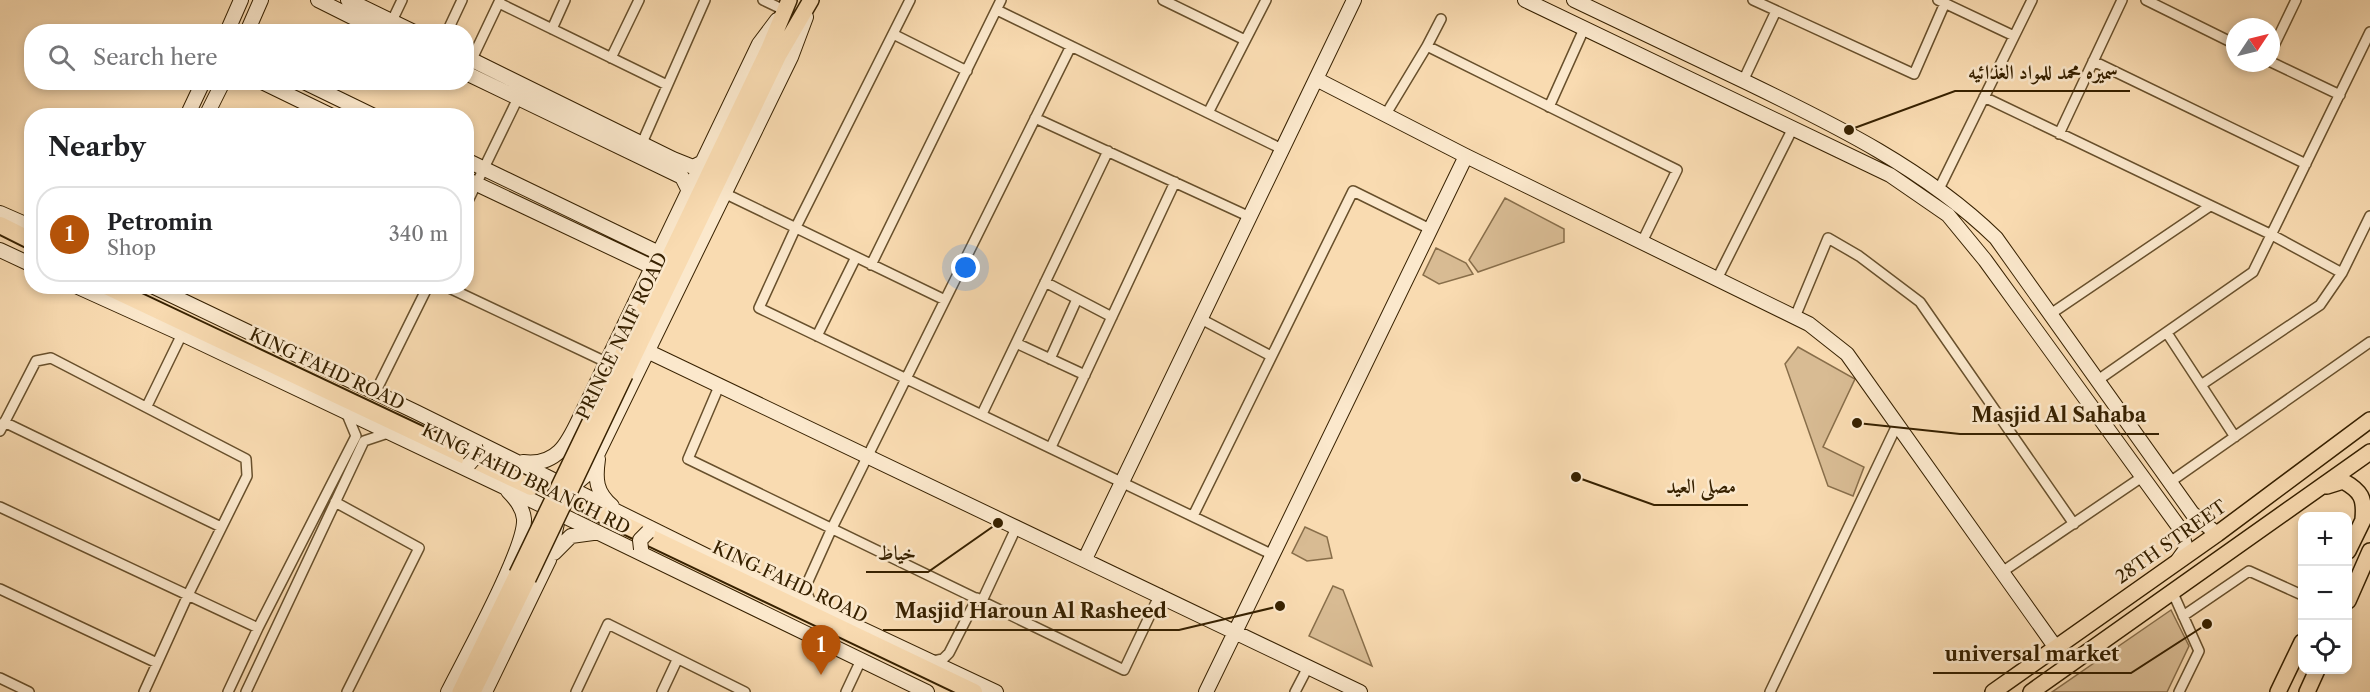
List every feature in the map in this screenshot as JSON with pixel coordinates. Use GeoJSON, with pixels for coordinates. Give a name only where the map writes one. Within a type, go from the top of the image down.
{"type":"FeatureCollection","features":[{"type":"Feature","properties":{"kind":"highway"},"geometry":{"type":"LineString","coordinates":[[0,225],[24,236]]}},
{"type":"Feature","properties":{"kind":"highway"},"geometry":{"type":"LineString","coordinates":[[0,237],[24,248]]}},
{"type":"Feature","properties":{"kind":"highway","name":"KING FAHD ROAD"},"geometry":{"type":"LineString","coordinates":[[123,294],[534,486]]}},
{"type":"Feature","properties":{"kind":"highway","name":"KING FAHD ROAD"},"geometry":{"type":"LineString","coordinates":[[144,294],[534,486]]}},
{"type":"Feature","properties":{"kind":"highway","name":"KING FAHD ROAD"},"geometry":{"type":"LineString","coordinates":[[584,511],[950,692]]}},
{"type":"Feature","properties":{"kind":"highway","name":"KING FAHD ROAD"},"geometry":{"type":"LineString","coordinates":[[584,511],[974,692]]}},
{"type":"Feature","properties":{"kind":"main road","name":"PRINCE NAIF ROAD"},"geometry":{"type":"LineString","coordinates":[[615,369],[779,55],[812,0]]}},
{"type":"Feature","properties":{"kind":"main road","name":"PRINCE NAIF ROAD"},"geometry":{"type":"LineString","coordinates":[[473,692],[522,576],[615,369],[769,48],[787,5]]}},
{"type":"Feature","properties":{"kind":"main road","name":"28TH STREET"},"geometry":{"type":"LineString","coordinates":[[1993,692],[2217,534],[2370,420]]}},
{"type":"Feature","properties":{"kind":"main road"},"geometry":{"type":"LineString","coordinates":[[2345,438],[2370,431]]}},
{"type":"Feature","properties":{"kind":"main road"},"geometry":{"type":"LineString","coordinates":[[2031,692],[2370,452]]}},
{"type":"Feature","properties":{"kind":"main road"},"geometry":{"type":"LineString","coordinates":[[2316,490],[2343,481],[2357,489],[2365,502],[2367,513],[2352,543]]}},
{"type":"Feature","properties":{"kind":"main road"},"geometry":{"type":"LineString","coordinates":[[2352,592],[2370,551]]}},
{"type":"Feature","properties":{"kind":"main road","name":"PRINCE NAIF ROAD"},"geometry":{"type":"LineString","coordinates":[[460,692],[522,576]]}},
{"type":"Feature","properties":{"kind":"main road"},"geometry":{"type":"LineString","coordinates":[[2278,692],[2298,650]]}},
{"type":"Feature","properties":{"kind":"main road"},"geometry":{"type":"LineString","coordinates":[[2307,692],[2315,674]]}},
{"type":"Feature","properties":{"kind":"street"},"geometry":{"type":"LineString","coordinates":[[230,24],[241,0]]}},
{"type":"Feature","properties":{"kind":"street"},"geometry":{"type":"LineString","coordinates":[[250,24],[261,0]]}},
{"type":"Feature","properties":{"kind":"street"},"geometry":{"type":"LineString","coordinates":[[318,0],[382,24]]}},
{"type":"Feature","properties":{"kind":"street"},"geometry":{"type":"LineString","coordinates":[[348,0],[384,24]]}},
{"type":"Feature","properties":{"kind":"street"},"geometry":{"type":"LineString","coordinates":[[388,24],[402,0]]}},
{"type":"Feature","properties":{"kind":"street"},"geometry":{"type":"LineString","coordinates":[[451,24],[462,0]]}},
{"type":"Feature","properties":{"kind":"street"},"geometry":{"type":"LineString","coordinates":[[552,29],[565,0]]}},
{"type":"Feature","properties":{"kind":"street"},"geometry":{"type":"LineString","coordinates":[[611,58],[639,0]]}},
{"type":"Feature","properties":{"kind":"street"},"geometry":{"type":"LineString","coordinates":[[642,143],[705,0]]}},
{"type":"Feature","properties":{"kind":"street"},"geometry":{"type":"LineString","coordinates":[[762,0],[787,5]]}},
{"type":"Feature","properties":{"kind":"street","name":"PRINCE NAIF ROAD"},"geometry":{"type":"LineString","coordinates":[[599,451],[791,57],[812,0]]}},
{"type":"Feature","properties":{"kind":"street"},"geometry":{"type":"LineString","coordinates":[[910,0],[796,226],[759,308],[1274,555]]}},
{"type":"Feature","properties":{"kind":"street"},"geometry":{"type":"LineString","coordinates":[[871,266],[1001,0]]}},
{"type":"Feature","properties":{"kind":"street"},"geometry":{"type":"LineString","coordinates":[[1163,0],[1245,40]]}},
{"type":"Feature","properties":{"kind":"street"},"geometry":{"type":"LineString","coordinates":[[1208,113],[1266,0]]}},
{"type":"Feature","properties":{"kind":"street"},"geometry":{"type":"LineString","coordinates":[[1525,0],[1890,175],[1948,215],[1985,260],[2181,530],[2186,549],[2178,560]]}},
{"type":"Feature","properties":{"kind":"street"},"geometry":{"type":"LineString","coordinates":[[1574,0],[1836,128],[1918,174],[1967,210],[1996,238],[2052,313],[2192,513],[2217,534]]}},
{"type":"Feature","properties":{"kind":"street"},"geometry":{"type":"LineString","coordinates":[[1753,0],[1914,74],[1942,2],[2014,36]]}},
{"type":"Feature","properties":{"kind":"street"},"geometry":{"type":"LineString","coordinates":[[1939,189],[2032,0]]}},
{"type":"Feature","properties":{"kind":"street"},"geometry":{"type":"LineString","coordinates":[[2059,134],[2122,0]]}},
{"type":"Feature","properties":{"kind":"street"},"geometry":{"type":"LineString","coordinates":[[2145,0],[2226,40]]}},
{"type":"Feature","properties":{"kind":"street"},"geometry":{"type":"LineString","coordinates":[[2280,33],[2296,0]]}},
{"type":"Feature","properties":{"kind":"street"},"geometry":{"type":"LineString","coordinates":[[474,49],[500,1],[667,86]]}},
{"type":"Feature","properties":{"kind":"street"},"geometry":{"type":"LineString","coordinates":[[1085,559],[1316,79],[1350,2]]}},
{"type":"Feature","properties":{"kind":"street","name":"PRINCE NAIF ROAD"},"geometry":{"type":"LineString","coordinates":[[572,432],[592,393],[615,369],[652,267],[759,44],[787,5]]}},
{"type":"Feature","properties":{"kind":"street"},"geometry":{"type":"LineString","coordinates":[[996,10],[1282,149]]}},
{"type":"Feature","properties":{"kind":"street"},"geometry":{"type":"LineString","coordinates":[[1743,81],[1776,10]]}},
{"type":"Feature","properties":{"kind":"street"},"geometry":{"type":"LineString","coordinates":[[1386,114],[1441,19]]}},
{"type":"Feature","properties":{"kind":"street"},"geometry":{"type":"LineString","coordinates":[[1549,107],[1584,29]]}},
{"type":"Feature","properties":{"kind":"street"},"geometry":{"type":"LineString","coordinates":[[2098,380],[2253,272],[2370,32]]}},
{"type":"Feature","properties":{"kind":"street"},"geometry":{"type":"LineString","coordinates":[[893,34],[967,71]]}},
{"type":"Feature","properties":{"kind":"street"},"geometry":{"type":"LineString","coordinates":[[811,603],[805,588],[832,528],[1071,46]]}},
{"type":"Feature","properties":{"kind":"street"},"geometry":{"type":"LineString","coordinates":[[1427,46],[1677,170],[1642,242]]}},
{"type":"Feature","properties":{"kind":"street"},"geometry":{"type":"LineString","coordinates":[[474,60],[693,167],[703,162]]}},
{"type":"Feature","properties":{"kind":"street"},"geometry":{"type":"LineString","coordinates":[[2093,61],[2306,164]]}},
{"type":"Feature","properties":{"kind":"street"},"geometry":{"type":"LineString","coordinates":[[2280,66],[2340,95]]}},
{"type":"Feature","properties":{"kind":"street"},"geometry":{"type":"LineString","coordinates":[[474,77],[682,177],[689,191]]}},
{"type":"Feature","properties":{"kind":"street"},"geometry":{"type":"LineString","coordinates":[[1316,79],[1466,156],[1809,324],[1847,354],[2056,648]]}},
{"type":"Feature","properties":{"kind":"street"},"geometry":{"type":"LineString","coordinates":[[474,179],[484,168],[524,85]]}},
{"type":"Feature","properties":{"kind":"street"},"geometry":{"type":"LineString","coordinates":[[191,108],[199,90]]}},
{"type":"Feature","properties":{"kind":"street"},"geometry":{"type":"LineString","coordinates":[[210,108],[219,90]]}},
{"type":"Feature","properties":{"kind":"street"},"geometry":{"type":"LineString","coordinates":[[278,90],[316,108]]}},
{"type":"Feature","properties":{"kind":"street"},"geometry":{"type":"LineString","coordinates":[[320,90],[358,108]]}},
{"type":"Feature","properties":{"kind":"street"},"geometry":{"type":"LineString","coordinates":[[1984,97],[2272,235],[2342,273]]}},
{"type":"Feature","properties":{"kind":"street"},"geometry":{"type":"LineString","coordinates":[[1035,118],[1250,217]]}},
{"type":"Feature","properties":{"kind":"street"},"geometry":{"type":"LineString","coordinates":[[1717,279],[1792,130]]}},
{"type":"Feature","properties":{"kind":"street"},"geometry":{"type":"LineString","coordinates":[[982,414],[1108,151]]}},
{"type":"Feature","properties":{"kind":"street"},"geometry":{"type":"LineString","coordinates":[[1206,692],[1466,156]]}},
{"type":"Feature","properties":{"kind":"street"},"geometry":{"type":"LineString","coordinates":[[474,164],[659,253]]}},
{"type":"Feature","properties":{"kind":"street"},"geometry":{"type":"LineString","coordinates":[[1051,447],[1176,182]]}},
{"type":"Feature","properties":{"kind":"street"},"geometry":{"type":"LineString","coordinates":[[474,183],[652,267]]}},
{"type":"Feature","properties":{"kind":"street"},"geometry":{"type":"LineString","coordinates":[[1193,516],[1353,191],[1430,229]]}},
{"type":"Feature","properties":{"kind":"street"},"geometry":{"type":"LineString","coordinates":[[724,193],[945,300]]}},
{"type":"Feature","properties":{"kind":"street"},"geometry":{"type":"LineString","coordinates":[[2052,313],[2210,206]]}},
{"type":"Feature","properties":{"kind":"street"},"geometry":{"type":"LineString","coordinates":[[0,213],[24,224]]}},
{"type":"Feature","properties":{"kind":"street"},"geometry":{"type":"LineString","coordinates":[[2201,385],[2320,305],[2342,273],[2370,216]]}},
{"type":"Feature","properties":{"kind":"street"},"geometry":{"type":"LineString","coordinates":[[619,251],[625,236]]}},
{"type":"Feature","properties":{"kind":"street"},"geometry":{"type":"LineString","coordinates":[[1795,317],[1828,238],[1859,256],[1920,302],[2074,524]]}},
{"type":"Feature","properties":{"kind":"street"},"geometry":{"type":"LineString","coordinates":[[2,253],[24,262]]}},
{"type":"Feature","properties":{"kind":"street"},"geometry":{"type":"LineString","coordinates":[[817,336],[856,257]]}},
{"type":"Feature","properties":{"kind":"street"},"geometry":{"type":"LineString","coordinates":[[1045,282],[1112,317]]}},
{"type":"Feature","properties":{"kind":"street","name":"KING FAHD BRANCH RD"},"geometry":{"type":"LineString","coordinates":[[94,294],[388,433],[463,464],[502,486],[534,486]]}},
{"type":"Feature","properties":{"kind":"street","name":"KING FAHD BRANCH RD"},"geometry":{"type":"LineString","coordinates":[[169,294],[472,442],[518,462],[534,486]]}},
{"type":"Feature","properties":{"kind":"street"},"geometry":{"type":"LineString","coordinates":[[375,393],[422,294]]}},
{"type":"Feature","properties":{"kind":"street"},"geometry":{"type":"LineString","coordinates":[[461,294],[615,369]]}},
{"type":"Feature","properties":{"kind":"street"},"geometry":{"type":"LineString","coordinates":[[1050,359],[1077,299]]}},
{"type":"Feature","properties":{"kind":"street"},"geometry":{"type":"LineString","coordinates":[[1200,319],[1271,356]]}},
{"type":"Feature","properties":{"kind":"street"},"geometry":{"type":"LineString","coordinates":[[2167,333],[2235,436]]}},
{"type":"Feature","properties":{"kind":"street"},"geometry":{"type":"LineString","coordinates":[[147,406],[182,334]]}},
{"type":"Feature","properties":{"kind":"street"},"geometry":{"type":"LineString","coordinates":[[2170,482],[2370,342]]}},
{"type":"Feature","properties":{"kind":"street"},"geometry":{"type":"LineString","coordinates":[[1016,343],[1085,375]]}},
{"type":"Feature","properties":{"kind":"street"},"geometry":{"type":"LineString","coordinates":[[647,351],[1160,594],[1360,692]]}},
{"type":"Feature","properties":{"kind":"street"},"geometry":{"type":"LineString","coordinates":[[144,692],[188,595],[247,476],[246,459],[51,358],[36,361],[2,426],[221,527]]}},
{"type":"Feature","properties":{"kind":"street"},"geometry":{"type":"LineString","coordinates":[[720,384],[688,459],[1124,670],[1160,594]]}},
{"type":"Feature","properties":{"kind":"street"},"geometry":{"type":"LineString","coordinates":[[592,393],[595,405],[605,411],[615,410],[620,406]]}},
{"type":"Feature","properties":{"kind":"street"},"geometry":{"type":"LineString","coordinates":[[228,692],[356,436],[346,412]]}},
{"type":"Feature","properties":{"kind":"street"},"geometry":{"type":"LineString","coordinates":[[1770,692],[1897,425]]}},
{"type":"Feature","properties":{"kind":"street"},"geometry":{"type":"LineString","coordinates":[[518,462],[549,460],[560,452],[572,432]]}},
{"type":"Feature","properties":{"kind":"street"},"geometry":{"type":"LineString","coordinates":[[485,692],[549,560],[557,530],[561,463],[572,432]]}},
{"type":"Feature","properties":{"kind":"street"},"geometry":{"type":"LineString","coordinates":[[246,692],[364,441],[388,433]]}},
{"type":"Feature","properties":{"kind":"street"},"geometry":{"type":"LineString","coordinates":[[463,464],[477,455],[472,442]]}},
{"type":"Feature","properties":{"kind":"street"},"geometry":{"type":"LineString","coordinates":[[448,692],[516,551],[535,519],[582,481],[599,451]]}},
{"type":"Feature","properties":{"kind":"street"},"geometry":{"type":"LineString","coordinates":[[599,451],[595,476],[598,489],[616,510]]}},
{"type":"Feature","properties":{"kind":"street"},"geometry":{"type":"LineString","coordinates":[[2002,572],[2142,477]]}},
{"type":"Feature","properties":{"kind":"street"},"geometry":{"type":"LineString","coordinates":[[559,499],[542,501],[534,486],[548,481],[567,512],[584,511]]}},
{"type":"Feature","properties":{"kind":"street"},"geometry":{"type":"LineString","coordinates":[[502,486],[515,498],[522,511],[523,526],[516,551]]}},
{"type":"Feature","properties":{"kind":"street","name":"KING FAHD BRANCH RD"},"geometry":{"type":"LineString","coordinates":[[559,499],[584,511],[616,510],[654,531],[996,692]]}},
{"type":"Feature","properties":{"kind":"street"},"geometry":{"type":"LineString","coordinates":[[335,502],[419,548],[347,692]]}},
{"type":"Feature","properties":{"kind":"street"},"geometry":{"type":"LineString","coordinates":[[0,507],[258,628]]}},
{"type":"Feature","properties":{"kind":"street","name":"KING FAHD BRANCH RD"},"geometry":{"type":"LineString","coordinates":[[584,511],[596,533],[645,553],[927,692]]}},
{"type":"Feature","properties":{"kind":"street"},"geometry":{"type":"LineString","coordinates":[[2172,518],[2185,518],[2192,513]]}},
{"type":"Feature","properties":{"kind":"street"},"geometry":{"type":"LineString","coordinates":[[933,661],[943,659],[950,653],[1017,526]]}},
{"type":"Feature","properties":{"kind":"street"},"geometry":{"type":"LineString","coordinates":[[645,553],[640,540],[654,531]]}},
{"type":"Feature","properties":{"kind":"street"},"geometry":{"type":"LineString","coordinates":[[549,560],[559,546],[571,536],[596,533]]}},
{"type":"Feature","properties":{"kind":"street"},"geometry":{"type":"LineString","coordinates":[[516,551],[526,548],[536,551],[542,560],[543,573]]}},
{"type":"Feature","properties":{"kind":"street"},"geometry":{"type":"LineString","coordinates":[[2183,616],[2249,571],[2298,593]]}},
{"type":"Feature","properties":{"kind":"street"},"geometry":{"type":"LineString","coordinates":[[0,589],[157,663]]}},
{"type":"Feature","properties":{"kind":"street"},"geometry":{"type":"LineString","coordinates":[[2172,591],[2199,651],[2179,692]]}},
{"type":"Feature","properties":{"kind":"street"},"geometry":{"type":"LineString","coordinates":[[576,692],[608,624],[676,660],[745,692]]}},
{"type":"Feature","properties":{"kind":"street"},"geometry":{"type":"LineString","coordinates":[[662,692],[676,660]]}},
{"type":"Feature","properties":{"kind":"street"},"geometry":{"type":"LineString","coordinates":[[846,692],[861,660]]}},
{"type":"Feature","properties":{"kind":"street"},"geometry":{"type":"LineString","coordinates":[[1295,692],[1308,667]]}},
{"type":"Feature","properties":{"kind":"street"},"geometry":{"type":"LineString","coordinates":[[0,678],[10,688],[29,692]]}},
{"type":"Feature","properties":{"kind":"shaded area"},"geometry":{"type":"Polygon","coordinates":[[[1505,198],[1564,229],[1564,242],[1478,272],[1469,260],[1505,198]]]}},
{"type":"Feature","properties":{"kind":"shaded area"},"geometry":{"type":"Polygon","coordinates":[[[1436,248],[1466,263],[1473,274],[1439,284],[1423,275],[1436,248]]]}},
{"type":"Feature","properties":{"kind":"shaded area"},"geometry":{"type":"Polygon","coordinates":[[[1798,347],[1855,379],[1823,447],[1864,467],[1853,496],[1828,486],[1785,364],[1798,347]]]}},
{"type":"Feature","properties":{"kind":"shaded area"},"geometry":{"type":"Polygon","coordinates":[[[1305,527],[1327,537],[1332,558],[1307,561],[1292,553],[1305,527]]]}},
{"type":"Feature","properties":{"kind":"shaded area"},"geometry":{"type":"Polygon","coordinates":[[[1333,586],[1343,590],[1372,666],[1309,636],[1333,586]]]}},
{"type":"Feature","properties":{"kind":"shaded area"},"geometry":{"type":"Polygon","coordinates":[[[2171,610],[2189,646],[2167,692],[2052,692],[2171,610]]]}},
{"type":"Feature","properties":{"kind":"tunnel"},"geometry":{"type":"LineString","coordinates":[[533,480],[589,508]]}},
{"type":"Feature","properties":{"kind":"place","name":"سميره محمد للمواد الغذائيه"},"geometry":{"type":"Point","coordinates":[1849,130]}},
{"type":"Feature","properties":{"kind":"place","name":"Masjid Al Sahaba"},"geometry":{"type":"Point","coordinates":[1857,423]}},
{"type":"Feature","properties":{"kind":"place","name":"مصلى العيد"},"geometry":{"type":"Point","coordinates":[1576,477]}},
{"type":"Feature","properties":{"kind":"place","name":"خياط"},"geometry":{"type":"Point","coordinates":[998,523]}},
{"type":"Feature","properties":{"kind":"place","name":"Masjid Haroun Al Rasheed"},"geometry":{"type":"Point","coordinates":[1280,606]}},
{"type":"Feature","properties":{"kind":"place","name":"universal market"},"geometry":{"type":"Point","coordinates":[2207,624]}},
{"type":"Feature","properties":{"kind":"place","name":"Petromin"},"geometry":{"type":"Point","coordinates":[821,675]}}]}
